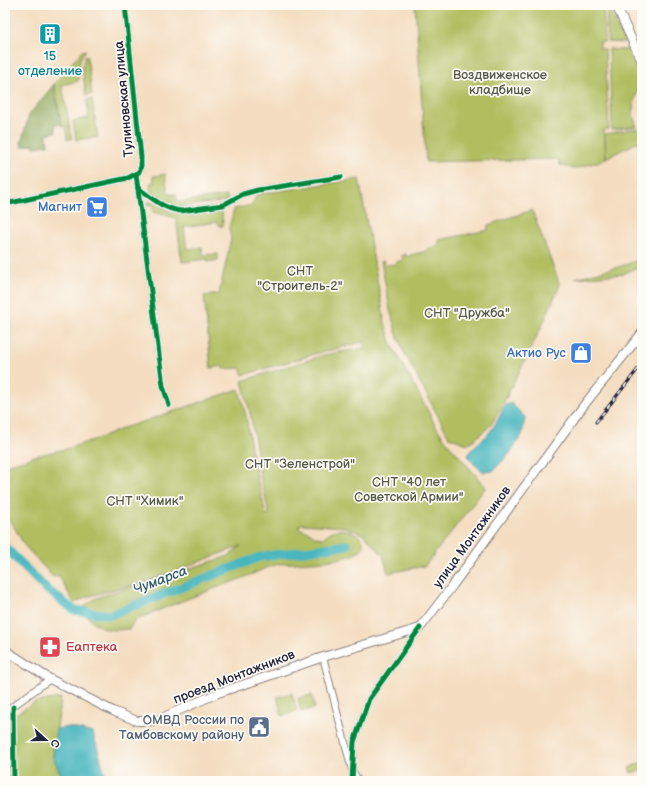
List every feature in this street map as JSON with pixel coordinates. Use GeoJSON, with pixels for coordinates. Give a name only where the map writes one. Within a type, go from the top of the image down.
{"type":"FeatureCollection","features":[{"type":"Feature","properties":{"kind":"main road"},"geometry":{"type":"LineString","coordinates":[[616,5],[642,62]]}},
{"type":"Feature","properties":{"kind":"main road","name":"улица Монтажников"},"geometry":{"type":"LineString","coordinates":[[420,628],[584,405],[642,333]]}},
{"type":"Feature","properties":{"kind":"main road","name":"проезд Монтажников"},"geometry":{"type":"LineString","coordinates":[[5,650],[50,679],[113,711],[137,721],[155,721],[218,693],[323,657],[420,628]]}},
{"type":"Feature","properties":{"kind":"street","name":"Тулиновская улица"},"geometry":{"type":"LineString","coordinates":[[5,204],[128,178],[136,174],[141,168],[125,5]]}},
{"type":"Feature","properties":{"kind":"street"},"geometry":{"type":"LineString","coordinates":[[136,174],[165,396],[169,405]]}},
{"type":"Feature","properties":{"kind":"street"},"geometry":{"type":"LineString","coordinates":[[138,188],[153,200],[174,210],[181,211],[223,205],[243,194],[258,190],[341,177]]}},
{"type":"Feature","properties":{"kind":"street","name":"улица Монтажников"},"geometry":{"type":"LineString","coordinates":[[352,781],[354,742],[369,699],[420,628]]}},
{"type":"Feature","properties":{"kind":"street"},"geometry":{"type":"LineString","coordinates":[[323,657],[352,770],[358,781]]}},
{"type":"Feature","properties":{"kind":"street"},"geometry":{"type":"LineString","coordinates":[[5,712],[50,679]]}},
{"type":"Feature","properties":{"kind":"street"},"geometry":{"type":"LineString","coordinates":[[13,707],[14,781]]}},
{"type":"Feature","properties":{"kind":"green space","name":"Воздвиженское кладбище"},"geometry":{"type":"Polygon","coordinates":[[[415,5],[603,5],[605,42],[600,42],[600,49],[605,49],[609,129],[604,130],[606,157],[604,160],[574,169],[560,165],[558,159],[426,162],[415,5]]]}},
{"type":"Feature","properties":{"kind":"green space"},"geometry":{"type":"Polygon","coordinates":[[[607,5],[625,43],[608,42],[607,5]]]}},
{"type":"Feature","properties":{"kind":"green space"},"geometry":{"type":"Polygon","coordinates":[[[609,49],[628,49],[642,79],[635,97],[633,108],[634,120],[637,126],[612,130],[609,49]]]}},
{"type":"Feature","properties":{"kind":"green space"},"geometry":{"type":"Polygon","coordinates":[[[86,50],[80,59],[78,81],[62,85],[72,139],[67,140],[66,126],[62,127],[54,84],[82,51],[86,50]]]}},
{"type":"Feature","properties":{"kind":"green space"},"geometry":{"type":"Polygon","coordinates":[[[87,56],[92,94],[86,95],[82,66],[85,57],[87,56]]]}},
{"type":"Feature","properties":{"kind":"green space"},"geometry":{"type":"Polygon","coordinates":[[[54,84],[61,124],[55,125],[56,132],[47,134],[48,145],[34,147],[34,144],[22,147],[21,143],[29,115],[54,84]]]}},
{"type":"Feature","properties":{"kind":"green space"},"geometry":{"type":"Polygon","coordinates":[[[92,99],[98,137],[76,140],[73,121],[89,118],[87,100],[92,99]]]}},
{"type":"Feature","properties":{"kind":"green space"},"geometry":{"type":"Polygon","coordinates":[[[638,128],[642,140],[606,158],[605,134],[638,128]]]}},
{"type":"Feature","properties":{"kind":"green space"},"geometry":{"type":"Polygon","coordinates":[[[165,174],[168,194],[176,194],[178,202],[227,196],[228,201],[175,207],[152,197],[150,183],[154,183],[153,176],[165,174]]]}},
{"type":"Feature","properties":{"kind":"green space"},"geometry":{"type":"Polygon","coordinates":[[[359,179],[385,323],[392,345],[437,428],[446,441],[486,487],[425,566],[388,573],[383,555],[363,534],[344,527],[302,524],[298,526],[316,537],[323,538],[330,532],[337,530],[352,532],[361,538],[363,541],[363,546],[359,552],[339,559],[271,566],[137,619],[129,629],[115,630],[99,626],[84,613],[85,606],[96,598],[229,556],[241,546],[148,581],[86,597],[74,603],[59,576],[53,577],[25,546],[14,527],[5,516],[5,465],[69,448],[239,389],[246,415],[252,455],[266,515],[269,514],[258,466],[259,462],[250,413],[242,381],[324,355],[364,348],[364,342],[306,356],[243,375],[240,368],[223,369],[223,366],[211,368],[204,296],[219,294],[231,239],[229,228],[234,209],[252,205],[257,194],[359,179]]]}},
{"type":"Feature","properties":{"kind":"green space"},"geometry":{"type":"Polygon","coordinates":[[[147,202],[151,202],[176,214],[216,208],[222,212],[223,226],[219,226],[217,222],[184,227],[187,249],[202,247],[203,255],[218,254],[218,260],[208,262],[208,259],[182,262],[176,218],[153,212],[152,204],[147,205],[147,202]]]}},
{"type":"Feature","properties":{"kind":"green space","name":"СНТ \"Дружба\""},"geometry":{"type":"Polygon","coordinates":[[[532,210],[560,285],[540,330],[499,412],[491,425],[467,444],[449,437],[404,352],[397,335],[390,310],[381,261],[384,261],[385,265],[396,264],[396,262],[403,260],[402,255],[406,254],[407,257],[427,251],[427,249],[439,245],[439,240],[488,230],[488,225],[532,210]]]}},
{"type":"Feature","properties":{"kind":"green space"},"geometry":{"type":"Polygon","coordinates":[[[642,259],[642,265],[623,274],[575,278],[622,266],[642,259]]]}},
{"type":"Feature","properties":{"kind":"green space"},"geometry":{"type":"Polygon","coordinates":[[[292,693],[297,711],[282,716],[277,697],[292,693]]]}},
{"type":"Feature","properties":{"kind":"green space"},"geometry":{"type":"Polygon","coordinates":[[[312,695],[315,708],[301,712],[298,698],[312,695]]]}},
{"type":"Feature","properties":{"kind":"green space"},"geometry":{"type":"Polygon","coordinates":[[[61,698],[53,757],[64,781],[5,781],[5,721],[35,702],[61,698]]]}},
{"type":"Feature","properties":{"kind":"green space"},"geometry":{"type":"Polygon","coordinates":[[[642,762],[642,770],[631,773],[629,768],[642,762]]]}},
{"type":"Feature","properties":{"kind":"water"},"geometry":{"type":"Polygon","coordinates":[[[511,403],[525,417],[522,435],[510,453],[493,471],[484,472],[474,464],[468,456],[472,449],[493,428],[504,406],[511,403]]]}},
{"type":"Feature","properties":{"kind":"water"},"geometry":{"type":"Polygon","coordinates":[[[69,727],[93,733],[107,781],[64,781],[53,757],[56,729],[69,727]]]}},
{"type":"Feature","properties":{"kind":"waterway","name":"Чумарса"},"geometry":{"type":"LineString","coordinates":[[5,547],[45,588],[74,610],[110,615],[260,557],[347,545]]}},
{"type":"Feature","properties":{"kind":"railway"},"geometry":{"type":"LineString","coordinates":[[596,422],[642,364]]}},
{"type":"Feature","properties":{"kind":"cycle path"},"geometry":{"type":"LineString","coordinates":[[5,204],[128,178],[139,172],[141,157],[125,5]]}},
{"type":"Feature","properties":{"kind":"cycle path"},"geometry":{"type":"LineString","coordinates":[[136,174],[163,386],[169,405]]}},
{"type":"Feature","properties":{"kind":"cycle path"},"geometry":{"type":"LineString","coordinates":[[138,188],[164,206],[181,211],[223,205],[243,194],[258,190],[341,177]]}},
{"type":"Feature","properties":{"kind":"cycle path"},"geometry":{"type":"LineString","coordinates":[[352,781],[354,742],[369,699],[420,628]]}},
{"type":"Feature","properties":{"kind":"cycle path"},"geometry":{"type":"LineString","coordinates":[[13,707],[14,781]]}},
{"type":"Feature","properties":{"kind":"place","name":"15 отделение"},"geometry":{"type":"Point","coordinates":[50,34]}},
{"type":"Feature","properties":{"kind":"place","name":"Магнит"},"geometry":{"type":"Point","coordinates":[97,207]}},
{"type":"Feature","properties":{"kind":"place","name":"Актио Рус"},"geometry":{"type":"Point","coordinates":[581,353]}},
{"type":"Feature","properties":{"kind":"place","name":"Еаптека"},"geometry":{"type":"Point","coordinates":[50,647]}},
{"type":"Feature","properties":{"kind":"place","name":"ОМВД России по Тамбовскому району"},"geometry":{"type":"Point","coordinates":[259,727]}},
{"type":"Feature","properties":{"kind":"park label","name":"СНТ \"Строитель-2\""},"geometry":{"type":"Point","coordinates":[300,278]}},
{"type":"Feature","properties":{"kind":"park label","name":"СНТ \"Зеленстрой\""},"geometry":{"type":"Point","coordinates":[300,464]}},
{"type":"Feature","properties":{"kind":"park label","name":"СНТ \"40 лет Советской Армии\""},"geometry":{"type":"Point","coordinates":[409,490]}},
{"type":"Feature","properties":{"kind":"park label","name":"СНТ \"Химик\""},"geometry":{"type":"Point","coordinates":[145,501]}}]}
